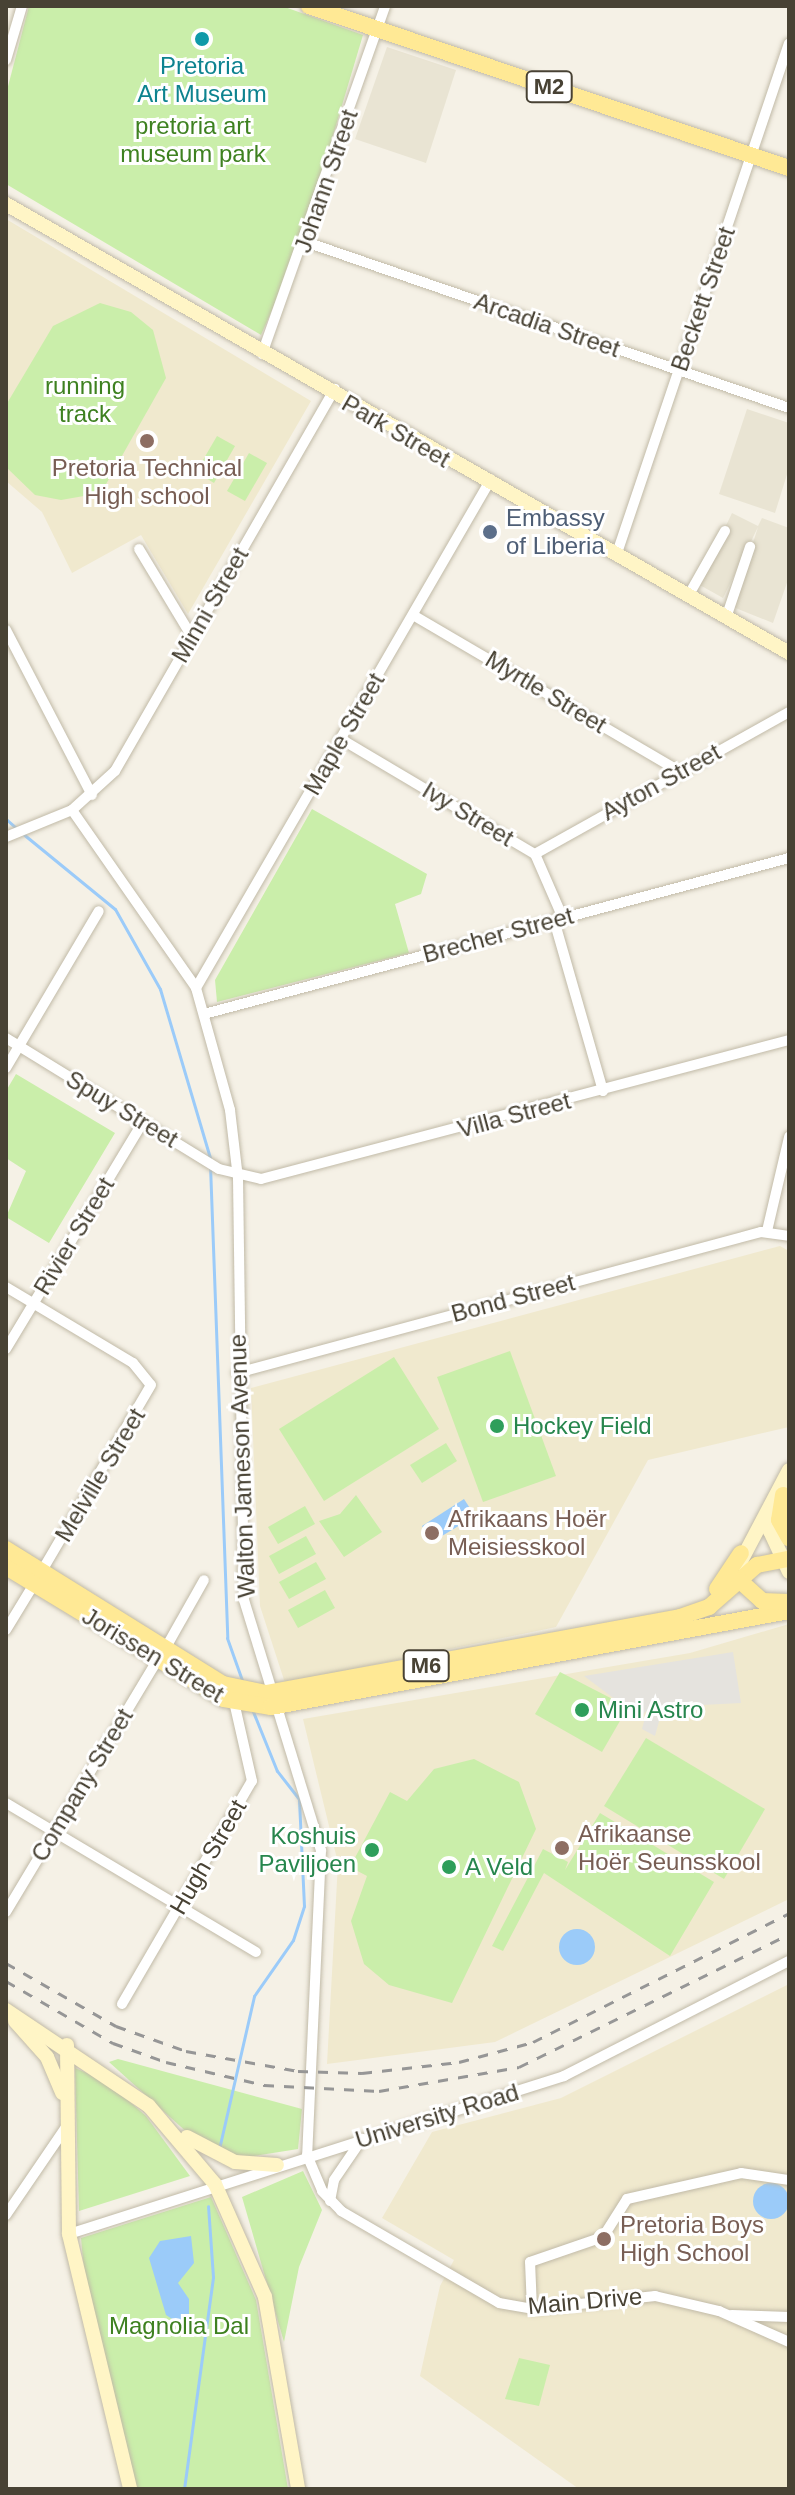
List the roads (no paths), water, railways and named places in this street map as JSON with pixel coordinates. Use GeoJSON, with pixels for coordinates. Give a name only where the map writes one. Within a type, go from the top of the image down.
{"type":"FeatureCollection","features":[{"type":"Feature","properties":{"kind":"main road","name":"M2"},"geometry":{"type":"LineString","coordinates":[[309,6],[789,168]]}},
{"type":"Feature","properties":{"kind":"main road"},"geometry":{"type":"LineString","coordinates":[[786,1489],[779,1520],[789,1538]]}},
{"type":"Feature","properties":{"kind":"main road","name":"Jorissen Street"},"geometry":{"type":"LineString","coordinates":[[6,1549],[38,1577],[234,1698],[273,1700],[375,1691],[579,1651],[687,1621]]}},
{"type":"Feature","properties":{"kind":"main road"},"geometry":{"type":"LineString","coordinates":[[687,1621],[741,1553]]}},
{"type":"Feature","properties":{"kind":"main road","name":"M6"},"geometry":{"type":"LineString","coordinates":[[687,1621],[739,1580],[786,1563]]}},
{"type":"Feature","properties":{"kind":"main road","name":"Jorissen Street"},"geometry":{"type":"LineString","coordinates":[[6,1567],[38,1577]]}},
{"type":"Feature","properties":{"kind":"main road"},"geometry":{"type":"LineString","coordinates":[[739,1580],[762,1601],[789,1601]]}},
{"type":"Feature","properties":{"kind":"main road","name":"M6"},"geometry":{"type":"LineString","coordinates":[[687,1621],[789,1611]]}},
{"type":"Feature","properties":{"kind":"main road","name":"Jorissen Street"},"geometry":{"type":"LineString","coordinates":[[273,1700],[576,1634],[687,1621]]}},
{"type":"Feature","properties":{"kind":"main road"},"geometry":{"type":"LineString","coordinates":[[576,1634],[579,1651]]}},
{"type":"Feature","properties":{"kind":"street"},"geometry":{"type":"LineString","coordinates":[[6,60],[22,6]]}},
{"type":"Feature","properties":{"kind":"street","name":"Johann Street"},"geometry":{"type":"LineString","coordinates":[[264,351],[306,242],[385,6]]}},
{"type":"Feature","properties":{"kind":"street","name":"Beckett Street"},"geometry":{"type":"LineString","coordinates":[[618,552],[789,43]]}},
{"type":"Feature","properties":{"kind":"street","name":"Park Street"},"geometry":{"type":"LineString","coordinates":[[6,195],[264,351]]}},
{"type":"Feature","properties":{"kind":"street","name":"Park Street"},"geometry":{"type":"LineString","coordinates":[[6,204],[490,482],[789,644]]}},
{"type":"Feature","properties":{"kind":"street","name":"Arcadia Street"},"geometry":{"type":"LineString","coordinates":[[306,242],[789,408]]}},
{"type":"Feature","properties":{"kind":"street","name":"Minni Street"},"geometry":{"type":"LineString","coordinates":[[7,836],[72,810],[92,795],[123,757],[333,391]]}},
{"type":"Feature","properties":{"kind":"street","name":"Maple Street"},"geometry":{"type":"LineString","coordinates":[[196,988],[490,482]]}},
{"type":"Feature","properties":{"kind":"street"},"geometry":{"type":"LineString","coordinates":[[691,591],[725,531]]}},
{"type":"Feature","properties":{"kind":"street"},"geometry":{"type":"LineString","coordinates":[[728,612],[750,547]]}},
{"type":"Feature","properties":{"kind":"street"},"geometry":{"type":"LineString","coordinates":[[139,549],[192,637]]}},
{"type":"Feature","properties":{"kind":"street","name":"Park Street"},"geometry":{"type":"LineString","coordinates":[[618,552],[789,653]]}},
{"type":"Feature","properties":{"kind":"street","name":"Myrtle Street"},"geometry":{"type":"LineString","coordinates":[[413,615],[679,771]]}},
{"type":"Feature","properties":{"kind":"street"},"geometry":{"type":"LineString","coordinates":[[6,630],[92,795]]}},
{"type":"Feature","properties":{"kind":"street","name":"Ayton Street"},"geometry":{"type":"LineString","coordinates":[[535,854],[789,712]]}},
{"type":"Feature","properties":{"kind":"street","name":"Ivy Street"},"geometry":{"type":"LineString","coordinates":[[341,739],[535,854],[558,919],[603,1091]]}},
{"type":"Feature","properties":{"kind":"street","name":"Walton Jameson Avenue"},"geometry":{"type":"LineString","coordinates":[[72,810],[196,988],[208,1013],[238,1178],[237,1373],[244,1600],[321,1850],[307,2155]]}},
{"type":"Feature","properties":{"kind":"street","name":"Brecher Street"},"geometry":{"type":"LineString","coordinates":[[208,1013],[789,858]]}},
{"type":"Feature","properties":{"kind":"street"},"geometry":{"type":"LineString","coordinates":[[6,1068],[99,911]]}},
{"type":"Feature","properties":{"kind":"street","name":"Spuy Street"},"geometry":{"type":"LineString","coordinates":[[6,1038],[238,1178]]}},
{"type":"Feature","properties":{"kind":"street","name":"Villa Street"},"geometry":{"type":"LineString","coordinates":[[238,1178],[293,1173],[789,1040]]}},
{"type":"Feature","properties":{"kind":"street","name":"Rivier Street"},"geometry":{"type":"LineString","coordinates":[[6,1349],[143,1122]]}},
{"type":"Feature","properties":{"kind":"street"},"geometry":{"type":"LineString","coordinates":[[767,1231],[789,1137]]}},
{"type":"Feature","properties":{"kind":"street","name":"Bond Street"},"geometry":{"type":"LineString","coordinates":[[237,1373],[767,1231],[789,1236]]}},
{"type":"Feature","properties":{"kind":"street"},"geometry":{"type":"LineString","coordinates":[[6,1287],[33,1303]]}},
{"type":"Feature","properties":{"kind":"street","name":"Melville Street"},"geometry":{"type":"LineString","coordinates":[[6,1630],[148,1395],[149,1379],[33,1303]]}},
{"type":"Feature","properties":{"kind":"street"},"geometry":{"type":"LineString","coordinates":[[739,1580],[741,1553],[789,1470]]}},
{"type":"Feature","properties":{"kind":"street"},"geometry":{"type":"LineString","coordinates":[[786,1489],[770,1531],[786,1563]]}},
{"type":"Feature","properties":{"kind":"street","name":"Company Street"},"geometry":{"type":"LineString","coordinates":[[6,1912],[204,1580]]}},
{"type":"Feature","properties":{"kind":"street","name":"Hugh Street"},"geometry":{"type":"LineString","coordinates":[[122,2004],[252,1781],[234,1698]]}},
{"type":"Feature","properties":{"kind":"street"},"geometry":{"type":"LineString","coordinates":[[6,1803],[256,1952]]}},
{"type":"Feature","properties":{"kind":"street","name":"University Road"},"geometry":{"type":"LineString","coordinates":[[69,2234],[215,2184],[591,2065],[789,1961]]}},
{"type":"Feature","properties":{"kind":"street"},"geometry":{"type":"LineString","coordinates":[[6,2011],[67,2045],[209,2153],[277,2165]]}},
{"type":"Feature","properties":{"kind":"street"},"geometry":{"type":"LineString","coordinates":[[6,2011],[47,2057],[68,2118]]}},
{"type":"Feature","properties":{"kind":"street"},"geometry":{"type":"LineString","coordinates":[[67,2045],[69,2234],[130,2489]]}},
{"type":"Feature","properties":{"kind":"street"},"geometry":{"type":"LineString","coordinates":[[6,2215],[68,2118]]}},
{"type":"Feature","properties":{"kind":"street"},"geometry":{"type":"LineString","coordinates":[[167,2123],[215,2184],[265,2297],[298,2489]]}},
{"type":"Feature","properties":{"kind":"street"},"geometry":{"type":"LineString","coordinates":[[330,2201],[339,2170],[362,2139]]}},
{"type":"Feature","properties":{"kind":"street"},"geometry":{"type":"LineString","coordinates":[[307,2155],[330,2201]]}},
{"type":"Feature","properties":{"kind":"street"},"geometry":{"type":"LineString","coordinates":[[532,2309],[530,2262],[603,2237],[627,2199],[741,2173],[789,2180]]}},
{"type":"Feature","properties":{"kind":"street","name":"Main Drive"},"geometry":{"type":"LineString","coordinates":[[330,2201],[445,2276],[499,2303],[532,2309],[630,2294],[730,2315],[789,2317]]}},
{"type":"Feature","properties":{"kind":"street","name":"Main Drive"},"geometry":{"type":"LineString","coordinates":[[730,2315],[789,2342]]}},
{"type":"Feature","properties":{"kind":"water"},"geometry":{"type":"Polygon","coordinates":[[[464,1499],[475,1516],[432,1542],[422,1526],[464,1499]]]}},
{"type":"Feature","properties":{"kind":"water"},"geometry":{"type":"Polygon","coordinates":[[[577,1929],[590,1934],[595,1947],[590,1960],[577,1965],[564,1960],[559,1947],[564,1934],[577,1929]]]}},
{"type":"Feature","properties":{"kind":"water"},"geometry":{"type":"Polygon","coordinates":[[[771,2183],[783,2189],[789,2201],[783,2213],[771,2219],[759,2213],[753,2201],[759,2189],[771,2183]]]}},
{"type":"Feature","properties":{"kind":"water"},"geometry":{"type":"Polygon","coordinates":[[[191,2236],[194,2263],[178,2283],[189,2299],[189,2330],[166,2315],[149,2258],[160,2241],[191,2236]]]}},
{"type":"Feature","properties":{"kind":"waterway"},"geometry":{"type":"LineString","coordinates":[[6,819],[16,828]]}},
{"type":"Feature","properties":{"kind":"waterway"},"geometry":{"type":"LineString","coordinates":[[22,833],[115,909],[160,989],[210,1158]]}},
{"type":"Feature","properties":{"kind":"waterway"},"geometry":{"type":"LineString","coordinates":[[210,1165],[227,1638],[243,1683]]}},
{"type":"Feature","properties":{"kind":"waterway"},"geometry":{"type":"LineString","coordinates":[[219,2149],[254,1996],[293,1940],[304,1906],[299,1799],[277,1771],[252,1709]]}},
{"type":"Feature","properties":{"kind":"waterway"},"geometry":{"type":"LineString","coordinates":[[184,2489],[213,2277],[208,2206]]}},
{"type":"Feature","properties":{"kind":"railway"},"geometry":{"type":"LineString","coordinates":[[6,1963],[116,2026],[186,2051],[298,2071],[362,2073],[459,2062],[533,2042],[789,1913]]}},
{"type":"Feature","properties":{"kind":"railway"},"geometry":{"type":"LineString","coordinates":[[6,1981],[113,2043],[166,2062],[264,2085],[379,2091],[519,2067],[789,1934]]}},
{"type":"Feature","properties":{"kind":"place","name":"Pretoria Art Museum"},"geometry":{"type":"Point","coordinates":[202,39]}},
{"type":"Feature","properties":{"kind":"place","name":"Pretoria Technical High school"},"geometry":{"type":"Point","coordinates":[147,441]}},
{"type":"Feature","properties":{"kind":"place","name":"Embassy of Liberia"},"geometry":{"type":"Point","coordinates":[490,532]}},
{"type":"Feature","properties":{"kind":"place","name":"Hockey Field"},"geometry":{"type":"Point","coordinates":[497,1426]}},
{"type":"Feature","properties":{"kind":"place","name":"Afrikaans Hoër Meisiesskool"},"geometry":{"type":"Point","coordinates":[432,1533]}},
{"type":"Feature","properties":{"kind":"place","name":"Mini Astro"},"geometry":{"type":"Point","coordinates":[582,1710]}},
{"type":"Feature","properties":{"kind":"place","name":"Afrikaanse Hoër Seunsskool"},"geometry":{"type":"Point","coordinates":[562,1848]}},
{"type":"Feature","properties":{"kind":"place","name":"Koshuis Paviljoen"},"geometry":{"type":"Point","coordinates":[372,1850]}},
{"type":"Feature","properties":{"kind":"place","name":"A Veld"},"geometry":{"type":"Point","coordinates":[449,1867]}},
{"type":"Feature","properties":{"kind":"place","name":"Pretoria Boys High School"},"geometry":{"type":"Point","coordinates":[604,2239]}},
{"type":"Feature","properties":{"kind":"park label","name":"pretoria art museum park"},"geometry":{"type":"Point","coordinates":[193,140]}},
{"type":"Feature","properties":{"kind":"park label","name":"running track"},"geometry":{"type":"Point","coordinates":[85,400]}},
{"type":"Feature","properties":{"kind":"park label","name":"Magnolia Dal"},"geometry":{"type":"Point","coordinates":[179,2326]}}]}
